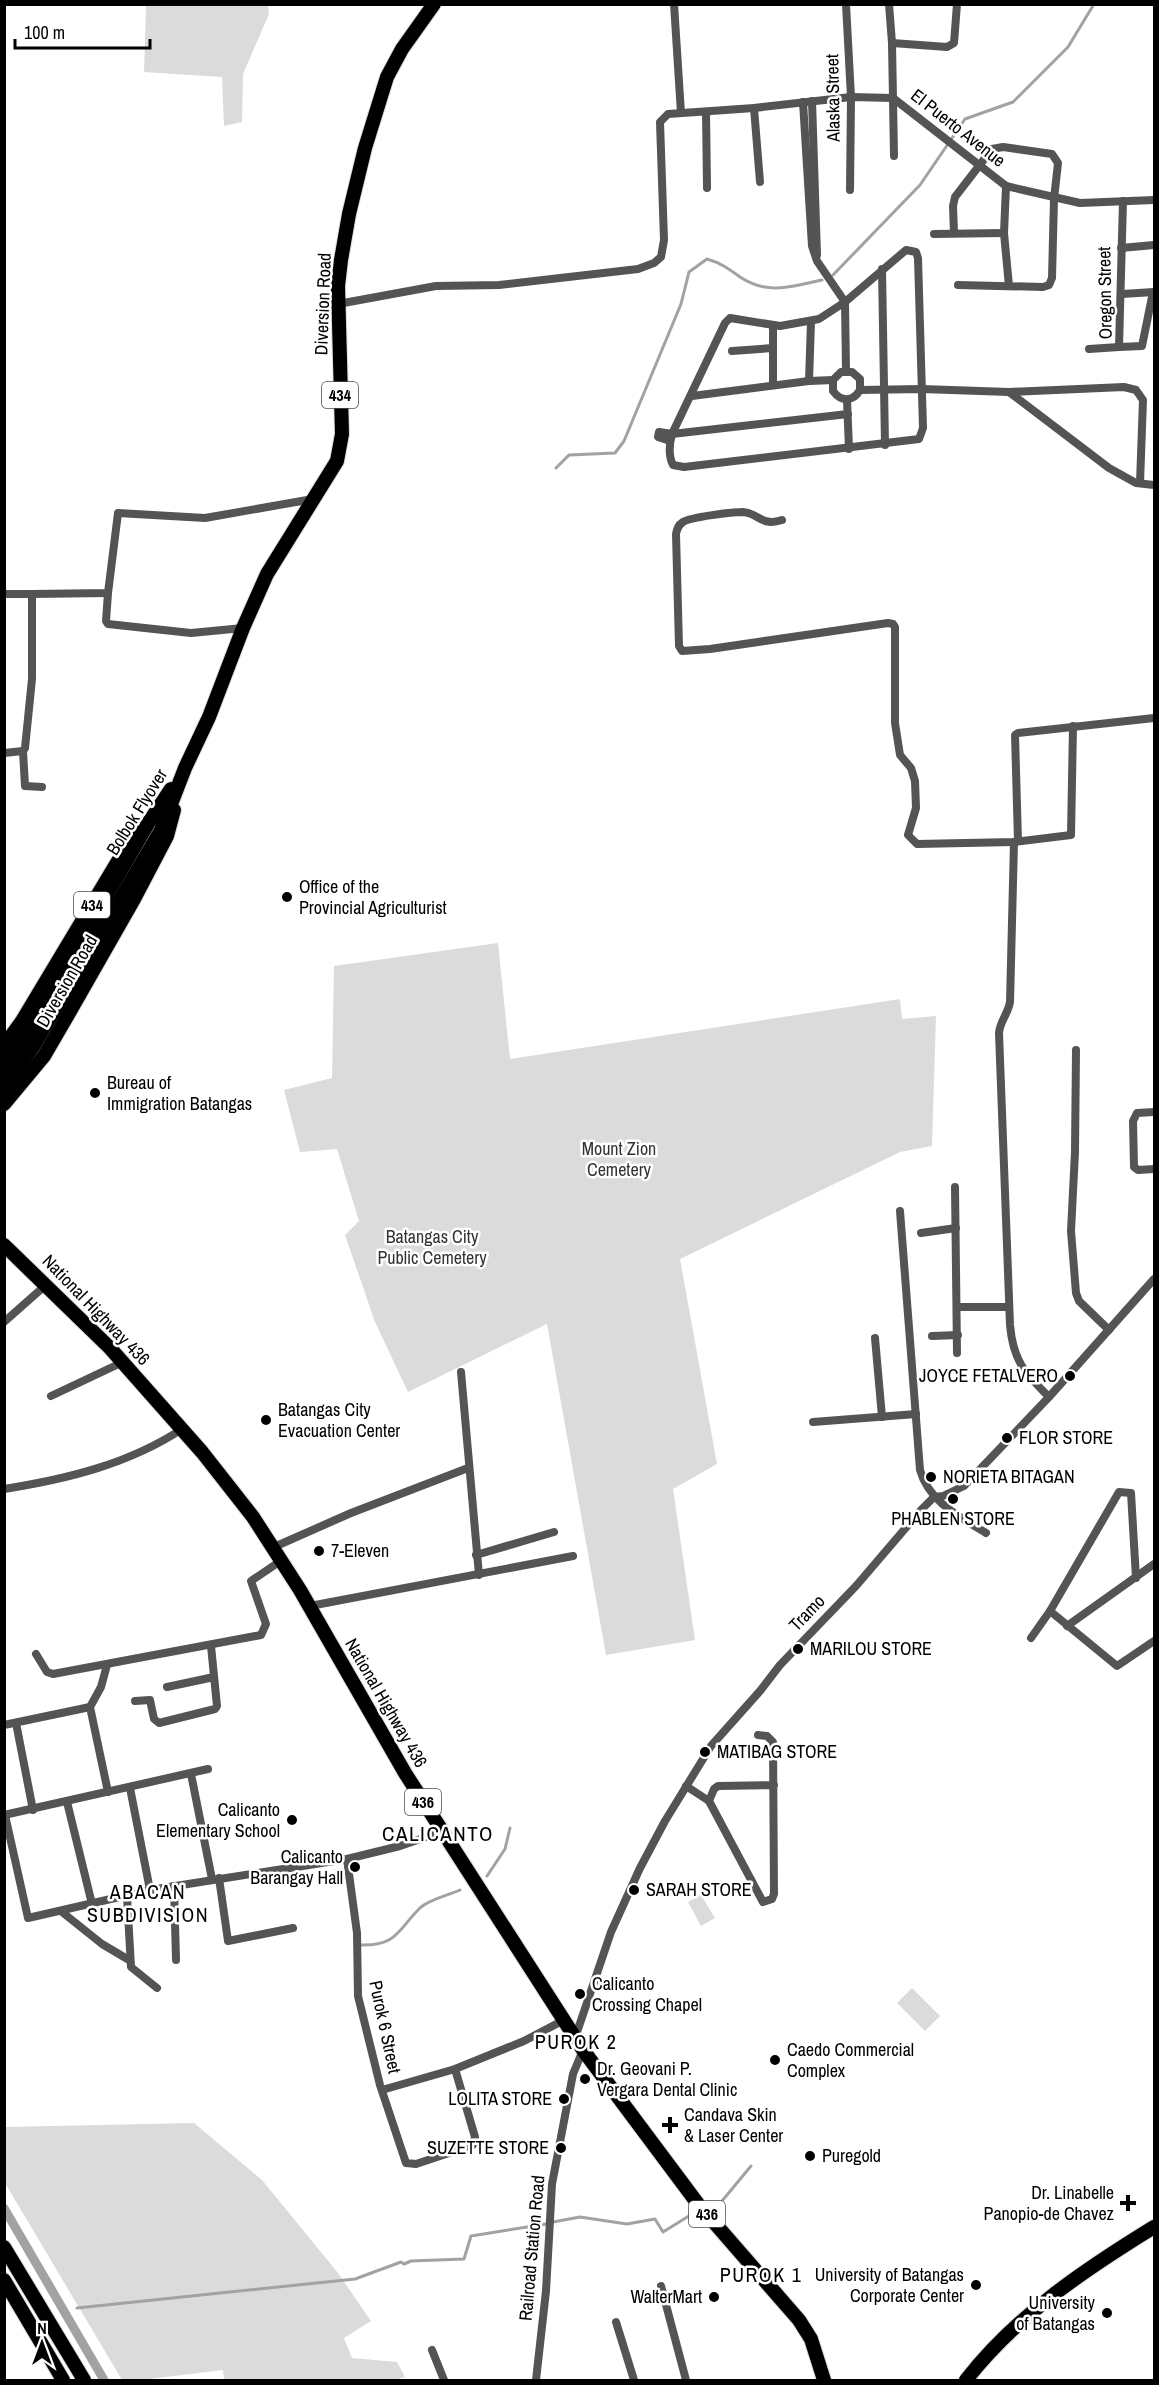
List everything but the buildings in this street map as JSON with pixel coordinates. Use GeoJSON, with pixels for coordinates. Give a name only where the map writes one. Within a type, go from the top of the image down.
{"type":"FeatureCollection","features":[{"type":"Feature","properties":{"kind":"main road","name":"Diversion Road"},"geometry":{"type":"LineString","coordinates":[[4,1104],[44,1056],[167,836],[185,768],[209,717],[243,628],[267,574],[334,468],[341,447],[338,304],[340,260],[370,129],[387,77],[394,62],[434,4]]}},
{"type":"Feature","properties":{"kind":"main road","name":"Diversion Road"},"geometry":{"type":"LineString","coordinates":[[4,1046],[22,1021],[142,821],[185,768]]}},
{"type":"Feature","properties":{"kind":"main road","name":"Bolbok Flyover"},"geometry":{"type":"LineString","coordinates":[[4,1085],[33,1047],[123,882],[149,822],[185,768]]}},
{"type":"Feature","properties":{"kind":"main road","name":"Bolbok Flyover"},"geometry":{"type":"LineString","coordinates":[[4,1065],[23,1040],[123,882]]}},
{"type":"Feature","properties":{"kind":"main road","name":"National Highway 436"},"geometry":{"type":"LineString","coordinates":[[4,1245],[47,1284],[123,1362],[230,1487],[274,1547],[310,1606],[374,1722],[441,1832],[579,2044],[698,2204],[800,2320],[811,2339],[824,2380]]}},
{"type":"Feature","properties":{"kind":"main road"},"geometry":{"type":"LineString","coordinates":[[966,2380],[1000,2340],[1047,2298],[1091,2266],[1155,2227]]}},
{"type":"Feature","properties":{"kind":"main road"},"geometry":{"type":"LineString","coordinates":[[4,2247],[84,2380]]}},
{"type":"Feature","properties":{"kind":"main road"},"geometry":{"type":"LineString","coordinates":[[4,2280],[63,2380]]}},
{"type":"Feature","properties":{"kind":"main road"},"geometry":{"type":"LineString","coordinates":[[21,2308],[35,2300]]}},
{"type":"Feature","properties":{"kind":"street"},"geometry":{"type":"LineString","coordinates":[[674,4],[681,113]]}},
{"type":"Feature","properties":{"kind":"street","name":"Alaska Street"},"geometry":{"type":"LineString","coordinates":[[846,4],[851,97],[850,190]]}},
{"type":"Feature","properties":{"kind":"street"},"geometry":{"type":"LineString","coordinates":[[889,4],[894,156]]}},
{"type":"Feature","properties":{"kind":"street"},"geometry":{"type":"LineString","coordinates":[[892,43],[948,47],[954,43],[957,4]]}},
{"type":"Feature","properties":{"kind":"street","name":"El Puerto Avenue"},"geometry":{"type":"LineString","coordinates":[[338,304],[436,286],[499,285],[569,278],[638,269],[654,263],[661,256],[664,240],[660,122],[668,114],[754,108],[851,97],[893,98],[1006,186],[1054,199],[1080,203],[1155,200]]}},
{"type":"Feature","properties":{"kind":"street"},"geometry":{"type":"LineString","coordinates":[[808,102],[810,232],[817,261],[845,302],[846,371]]}},
{"type":"Feature","properties":{"kind":"street"},"geometry":{"type":"LineString","coordinates":[[754,108],[760,182]]}},
{"type":"Feature","properties":{"kind":"street"},"geometry":{"type":"LineString","coordinates":[[706,112],[707,188]]}},
{"type":"Feature","properties":{"kind":"street"},"geometry":{"type":"LineString","coordinates":[[954,233],[952,212],[955,197],[992,149],[997,147],[1052,154],[1058,163],[1054,199],[1052,278],[1049,285],[1043,287],[958,285]]}},
{"type":"Feature","properties":{"kind":"street"},"geometry":{"type":"LineString","coordinates":[[1006,186],[1004,233],[1008,286]]}},
{"type":"Feature","properties":{"kind":"street","name":"Oregon Street"},"geometry":{"type":"LineString","coordinates":[[1123,201],[1119,347],[1142,346],[1154,292]]}},
{"type":"Feature","properties":{"kind":"street"},"geometry":{"type":"LineString","coordinates":[[934,234],[1004,233]]}},
{"type":"Feature","properties":{"kind":"street"},"geometry":{"type":"LineString","coordinates":[[1121,248],[1155,245]]}},
{"type":"Feature","properties":{"kind":"street"},"geometry":{"type":"LineString","coordinates":[[906,250],[916,252],[918,258],[922,436],[916,441],[885,445],[679,467],[673,465],[670,459],[671,438],[725,323],[730,318],[780,326],[811,322],[826,316],[845,302],[906,250]]}},
{"type":"Feature","properties":{"kind":"street"},"geometry":{"type":"LineString","coordinates":[[882,269],[885,445]]}},
{"type":"Feature","properties":{"kind":"street"},"geometry":{"type":"LineString","coordinates":[[1122,294],[1154,292]]}},
{"type":"Feature","properties":{"kind":"street"},"geometry":{"type":"LineString","coordinates":[[809,381],[811,322]]}},
{"type":"Feature","properties":{"kind":"street"},"geometry":{"type":"LineString","coordinates":[[773,325],[773,385]]}},
{"type":"Feature","properties":{"kind":"street"},"geometry":{"type":"LineString","coordinates":[[1089,349],[1119,347]]}},
{"type":"Feature","properties":{"kind":"street"},"geometry":{"type":"LineString","coordinates":[[732,351],[773,348]]}},
{"type":"Feature","properties":{"kind":"street"},"geometry":{"type":"LineString","coordinates":[[692,396],[833,380],[841,372],[846,371],[857,375],[860,379],[860,390],[857,395],[847,400],[841,399],[833,391],[833,380]]}},
{"type":"Feature","properties":{"kind":"street"},"geometry":{"type":"LineString","coordinates":[[860,390],[883,388],[1009,392],[1124,387],[1136,390],[1143,400],[1140,483]]}},
{"type":"Feature","properties":{"kind":"street"},"geometry":{"type":"LineString","coordinates":[[1009,392],[1109,468],[1140,483],[1155,485]]}},
{"type":"Feature","properties":{"kind":"street"},"geometry":{"type":"LineString","coordinates":[[847,400],[849,449]]}},
{"type":"Feature","properties":{"kind":"street"},"geometry":{"type":"LineString","coordinates":[[671,438],[848,414]]}},
{"type":"Feature","properties":{"kind":"street"},"geometry":{"type":"LineString","coordinates":[[243,628],[191,633],[108,624],[106,621],[108,593],[118,513],[205,518],[314,499]]}},
{"type":"Feature","properties":{"kind":"street"},"geometry":{"type":"LineString","coordinates":[[782,520],[763,522],[750,514],[739,512],[686,520],[678,527],[676,534],[679,646],[682,651],[698,650],[893,624],[895,723],[900,755],[910,768],[915,781],[916,808],[908,835],[917,844],[1016,842],[1071,835],[1073,726]]}},
{"type":"Feature","properties":{"kind":"street"},"geometry":{"type":"LineString","coordinates":[[4,594],[108,593]]}},
{"type":"Feature","properties":{"kind":"street"},"geometry":{"type":"LineString","coordinates":[[32,594],[32,679],[23,751],[25,786],[42,788]]}},
{"type":"Feature","properties":{"kind":"street"},"geometry":{"type":"LineString","coordinates":[[1049,1397],[1018,1363],[1011,1339],[1009,1307],[999,1033],[1010,1002],[1016,842],[1015,735],[1073,726],[1155,718]]}},
{"type":"Feature","properties":{"kind":"street"},"geometry":{"type":"LineString","coordinates":[[4,753],[23,751]]}},
{"type":"Feature","properties":{"kind":"street"},"geometry":{"type":"LineString","coordinates":[[1076,1050],[1075,1152],[1071,1231],[1076,1293],[1079,1301],[1109,1330]]}},
{"type":"Feature","properties":{"kind":"street"},"geometry":{"type":"LineString","coordinates":[[1155,1112],[1137,1113],[1133,1120],[1134,1167],[1138,1170],[1155,1169]]}},
{"type":"Feature","properties":{"kind":"street"},"geometry":{"type":"LineString","coordinates":[[955,1188],[957,1353]]}},
{"type":"Feature","properties":{"kind":"street"},"geometry":{"type":"LineString","coordinates":[[900,1211],[920,1470],[934,1497],[949,1510],[986,1533]]}},
{"type":"Feature","properties":{"kind":"street"},"geometry":{"type":"LineString","coordinates":[[921,1233],[956,1228]]}},
{"type":"Feature","properties":{"kind":"street","name":"Tramo"},"geometry":{"type":"LineString","coordinates":[[579,2044],[611,1932],[654,1839],[711,1746],[780,1665],[856,1586],[914,1517],[934,1497],[943,1496],[964,1486],[1049,1397],[1155,1279]]}},
{"type":"Feature","properties":{"kind":"street"},"geometry":{"type":"LineString","coordinates":[[4,1322],[47,1284]]}},
{"type":"Feature","properties":{"kind":"street"},"geometry":{"type":"LineString","coordinates":[[957,1306],[1009,1307]]}},
{"type":"Feature","properties":{"kind":"street"},"geometry":{"type":"LineString","coordinates":[[932,1336],[958,1335]]}},
{"type":"Feature","properties":{"kind":"street"},"geometry":{"type":"LineString","coordinates":[[875,1338],[882,1417]]}},
{"type":"Feature","properties":{"kind":"street"},"geometry":{"type":"LineString","coordinates":[[51,1396],[123,1362]]}},
{"type":"Feature","properties":{"kind":"street"},"geometry":{"type":"LineString","coordinates":[[460,1372],[479,1575]]}},
{"type":"Feature","properties":{"kind":"street"},"geometry":{"type":"LineString","coordinates":[[813,1422],[916,1414]]}},
{"type":"Feature","properties":{"kind":"street"},"geometry":{"type":"LineString","coordinates":[[4,1489],[99,1468],[156,1446],[182,1429]]}},
{"type":"Feature","properties":{"kind":"street"},"geometry":{"type":"LineString","coordinates":[[274,1547],[351,1513],[468,1468]]}},
{"type":"Feature","properties":{"kind":"street"},"geometry":{"type":"LineString","coordinates":[[1031,1638],[1050,1611],[1119,1492],[1131,1493],[1136,1578]]}},
{"type":"Feature","properties":{"kind":"street"},"geometry":{"type":"LineString","coordinates":[[476,1555],[554,1532]]}},
{"type":"Feature","properties":{"kind":"street"},"geometry":{"type":"LineString","coordinates":[[310,1606],[573,1556]]}},
{"type":"Feature","properties":{"kind":"street"},"geometry":{"type":"LineString","coordinates":[[36,1654],[47,1672],[53,1674],[211,1646],[263,1633],[265,1621],[251,1581],[282,1560]]}},
{"type":"Feature","properties":{"kind":"street"},"geometry":{"type":"LineString","coordinates":[[1067,1626],[1155,1564]]}},
{"type":"Feature","properties":{"kind":"street"},"geometry":{"type":"LineString","coordinates":[[1050,1611],[1117,1666],[1155,1641]]}},
{"type":"Feature","properties":{"kind":"street"},"geometry":{"type":"LineString","coordinates":[[135,1701],[150,1700],[154,1719],[159,1723],[211,1711],[217,1706],[211,1646]]}},
{"type":"Feature","properties":{"kind":"street"},"geometry":{"type":"LineString","coordinates":[[106,1665],[101,1687],[90,1707],[108,1792]]}},
{"type":"Feature","properties":{"kind":"street"},"geometry":{"type":"LineString","coordinates":[[167,1687],[214,1677]]}},
{"type":"Feature","properties":{"kind":"street"},"geometry":{"type":"LineString","coordinates":[[4,1725],[90,1707]]}},
{"type":"Feature","properties":{"kind":"street"},"geometry":{"type":"LineString","coordinates":[[16,1723],[33,1810]]}},
{"type":"Feature","properties":{"kind":"street"},"geometry":{"type":"LineString","coordinates":[[687,1786],[709,1801],[761,1899],[766,1902],[772,1899],[774,1894],[773,1742],[767,1736],[758,1735]]}},
{"type":"Feature","properties":{"kind":"street"},"geometry":{"type":"LineString","coordinates":[[208,1769],[5,1815],[28,1918],[150,1890],[347,1859],[400,1846],[441,1832]]}},
{"type":"Feature","properties":{"kind":"street"},"geometry":{"type":"LineString","coordinates":[[191,1774],[228,1941],[293,1928]]}},
{"type":"Feature","properties":{"kind":"street"},"geometry":{"type":"LineString","coordinates":[[709,1801],[714,1789],[718,1786],[774,1785]]}},
{"type":"Feature","properties":{"kind":"street"},"geometry":{"type":"LineString","coordinates":[[130,1788],[150,1890]]}},
{"type":"Feature","properties":{"kind":"street"},"geometry":{"type":"LineString","coordinates":[[68,1802],[92,1904]]}},
{"type":"Feature","properties":{"kind":"street","name":"Purok 6 Street"},"geometry":{"type":"LineString","coordinates":[[347,1859],[357,1933],[357,1985],[382,2090],[406,2163],[416,2164],[473,2145],[475,2137],[455,2069]]}},
{"type":"Feature","properties":{"kind":"street"},"geometry":{"type":"LineString","coordinates":[[174,1886],[176,1960]]}},
{"type":"Feature","properties":{"kind":"street"},"geometry":{"type":"LineString","coordinates":[[127,1896],[131,1967],[158,1988]]}},
{"type":"Feature","properties":{"kind":"street"},"geometry":{"type":"LineString","coordinates":[[62,1912],[102,1944],[129,1960]]}},
{"type":"Feature","properties":{"kind":"street"},"geometry":{"type":"LineString","coordinates":[[382,2090],[455,2069],[524,2041],[564,2020]]}},
{"type":"Feature","properties":{"kind":"street","name":"Railroad Station Road"},"geometry":{"type":"LineString","coordinates":[[536,2380],[546,2291],[552,2184],[579,2044]]}},
{"type":"Feature","properties":{"kind":"street"},"geometry":{"type":"LineString","coordinates":[[661,2286],[686,2380]]}},
{"type":"Feature","properties":{"kind":"street"},"geometry":{"type":"LineString","coordinates":[[616,2322],[634,2380]]}},
{"type":"Feature","properties":{"kind":"street"},"geometry":{"type":"LineString","coordinates":[[432,2350],[444,2380]]}},
{"type":"Feature","properties":{"kind":"green space"},"geometry":{"type":"Polygon","coordinates":[[[146,5],[268,5],[269,14],[243,74],[242,122],[224,126],[222,77],[144,72],[146,5]]]}},
{"type":"Feature","properties":{"kind":"green space"},"geometry":{"type":"Polygon","coordinates":[[[498,943],[510,1059],[900,999],[902,1019],[936,1016],[932,1146],[900,1152],[680,1259],[717,1464],[673,1489],[695,1640],[606,1655],[547,1324],[408,1392],[375,1322],[345,1235],[359,1221],[337,1149],[300,1152],[284,1090],[332,1078],[334,966],[498,943]]]}},
{"type":"Feature","properties":{"kind":"green space"},"geometry":{"type":"Polygon","coordinates":[[[701,1895],[715,1918],[701,1926],[688,1902],[701,1895]]]}},
{"type":"Feature","properties":{"kind":"green space"},"geometry":{"type":"Polygon","coordinates":[[[912,1988],[940,2016],[925,2031],[897,2003],[912,1988]]]}},
{"type":"Feature","properties":{"kind":"green space"},"geometry":{"type":"Polygon","coordinates":[[[194,2123],[262,2180],[338,2273],[371,2321],[344,2338],[352,2358],[397,2362],[405,2377],[395,2380],[224,2380],[223,2370],[141,2380],[122,2380],[5,2183],[5,2127],[194,2123]]]}},
{"type":"Feature","properties":{"kind":"waterway"},"geometry":{"type":"LineString","coordinates":[[833,275],[920,185],[965,119],[1013,102],[1068,47],[1094,4]]}},
{"type":"Feature","properties":{"kind":"waterway"},"geometry":{"type":"LineString","coordinates":[[556,468],[569,455],[615,453],[624,441],[681,304],[689,272],[707,259],[721,264],[751,283],[771,288],[791,287],[822,280]]}},
{"type":"Feature","properties":{"kind":"waterway"},"geometry":{"type":"LineString","coordinates":[[487,1876],[505,1849],[510,1828]]}},
{"type":"Feature","properties":{"kind":"waterway"},"geometry":{"type":"LineString","coordinates":[[361,1945],[383,1943],[396,1935],[425,1904],[460,1890]]}},
{"type":"Feature","properties":{"kind":"waterway"},"geometry":{"type":"LineString","coordinates":[[722,2201],[751,2166]]}},
{"type":"Feature","properties":{"kind":"waterway"},"geometry":{"type":"LineString","coordinates":[[4,2208],[104,2380]]}},
{"type":"Feature","properties":{"kind":"waterway"},"geometry":{"type":"LineString","coordinates":[[553,2222],[580,2217],[627,2224],[655,2219],[663,2232],[697,2211]]}},
{"type":"Feature","properties":{"kind":"waterway"},"geometry":{"type":"LineString","coordinates":[[77,2308],[355,2279],[401,2262],[404,2264],[411,2261],[464,2259],[471,2236],[546,2224]]}},
{"type":"Feature","properties":{"kind":"place","name":"Office of the Provincial Agriculturist"},"geometry":{"type":"Point","coordinates":[287,897]}},
{"type":"Feature","properties":{"kind":"place","name":"Bureau of Immigration Batangas"},"geometry":{"type":"Point","coordinates":[95,1093]}},
{"type":"Feature","properties":{"kind":"place","name":"JOYCE FETALVERO"},"geometry":{"type":"Point","coordinates":[1070,1376]}},
{"type":"Feature","properties":{"kind":"place","name":"Batangas City Evacuation Center"},"geometry":{"type":"Point","coordinates":[266,1420]}},
{"type":"Feature","properties":{"kind":"place","name":"FLOR STORE"},"geometry":{"type":"Point","coordinates":[1007,1438]}},
{"type":"Feature","properties":{"kind":"place","name":"NORIETA BITAGAN"},"geometry":{"type":"Point","coordinates":[931,1477]}},
{"type":"Feature","properties":{"kind":"place","name":"PHABLEN STORE"},"geometry":{"type":"Point","coordinates":[953,1499]}},
{"type":"Feature","properties":{"kind":"place","name":"7-Eleven"},"geometry":{"type":"Point","coordinates":[319,1551]}},
{"type":"Feature","properties":{"kind":"place","name":"MARILOU STORE"},"geometry":{"type":"Point","coordinates":[798,1649]}},
{"type":"Feature","properties":{"kind":"place","name":"MATIBAG STORE"},"geometry":{"type":"Point","coordinates":[705,1752]}},
{"type":"Feature","properties":{"kind":"place","name":"Calicanto Elementary School"},"geometry":{"type":"Point","coordinates":[292,1820]}},
{"type":"Feature","properties":{"kind":"place","name":"Calicanto Barangay Hall"},"geometry":{"type":"Point","coordinates":[355,1867]}},
{"type":"Feature","properties":{"kind":"place","name":"SARAH STORE"},"geometry":{"type":"Point","coordinates":[634,1890]}},
{"type":"Feature","properties":{"kind":"place","name":"Calicanto Crossing Chapel"},"geometry":{"type":"Point","coordinates":[580,1994]}},
{"type":"Feature","properties":{"kind":"place","name":"Caedo Commercial Complex"},"geometry":{"type":"Point","coordinates":[775,2060]}},
{"type":"Feature","properties":{"kind":"place","name":"Dr. Geovani P. Vergara Dental Clinic"},"geometry":{"type":"Point","coordinates":[585,2079]}},
{"type":"Feature","properties":{"kind":"place","name":"LOLITA STORE"},"geometry":{"type":"Point","coordinates":[564,2099]}},
{"type":"Feature","properties":{"kind":"place","name":"Candava Skin & Laser Center"},"geometry":{"type":"Point","coordinates":[670,2125]}},
{"type":"Feature","properties":{"kind":"place","name":"SUZETTE STORE"},"geometry":{"type":"Point","coordinates":[561,2148]}},
{"type":"Feature","properties":{"kind":"place","name":"Puregold"},"geometry":{"type":"Point","coordinates":[810,2156]}},
{"type":"Feature","properties":{"kind":"place","name":"Dr. Linabelle Panopio-de Chavez"},"geometry":{"type":"Point","coordinates":[1128,2203]}},
{"type":"Feature","properties":{"kind":"place","name":"University of Batangas Corporate Center"},"geometry":{"type":"Point","coordinates":[976,2285]}},
{"type":"Feature","properties":{"kind":"place","name":"WalterMart"},"geometry":{"type":"Point","coordinates":[714,2297]}},
{"type":"Feature","properties":{"kind":"place","name":"University of Batangas"},"geometry":{"type":"Point","coordinates":[1107,2313]}},
{"type":"Feature","properties":{"kind":"district","name":"CALICANTO"},"geometry":{"type":"Point","coordinates":[438,1834]}},
{"type":"Feature","properties":{"kind":"district","name":"ABACAN SUBDIVISION"},"geometry":{"type":"Point","coordinates":[148,1904]}},
{"type":"Feature","properties":{"kind":"district","name":"PUROK 2"},"geometry":{"type":"Point","coordinates":[576,2042]}},
{"type":"Feature","properties":{"kind":"district","name":"PUROK 1"},"geometry":{"type":"Point","coordinates":[761,2275]}},
{"type":"Feature","properties":{"kind":"park label","name":"Mount Zion Cemetery"},"geometry":{"type":"Point","coordinates":[619,1159]}},
{"type":"Feature","properties":{"kind":"park label","name":"Batangas City Public Cemetery"},"geometry":{"type":"Point","coordinates":[432,1247]}}]}
